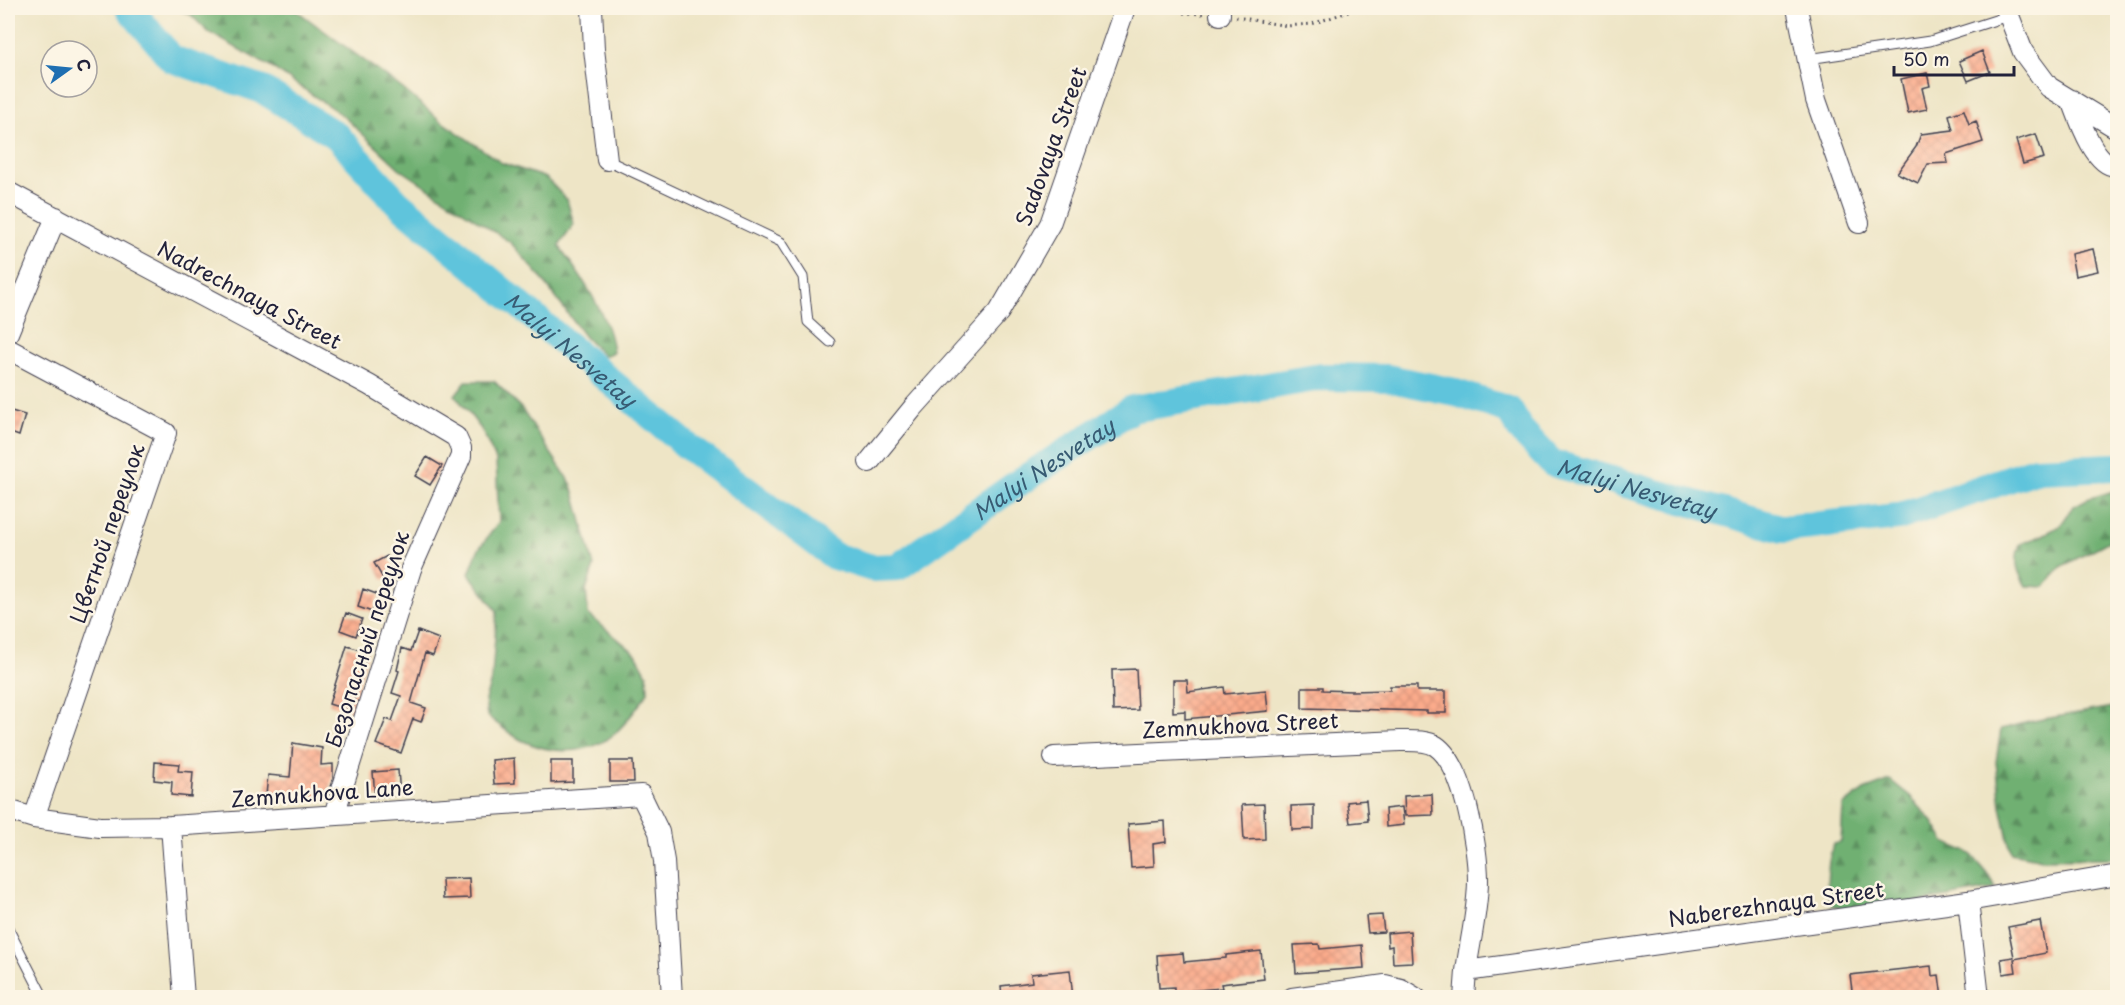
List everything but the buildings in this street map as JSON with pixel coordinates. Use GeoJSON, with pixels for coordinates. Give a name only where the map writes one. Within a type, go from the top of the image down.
{"type":"FeatureCollection","features":[{"type":"Feature","properties":{"kind":"street"},"geometry":{"type":"LineString","coordinates":[[592,8],[594,49],[607,160]]}},
{"type":"Feature","properties":{"kind":"street","name":"Sadovaya Street"},"geometry":{"type":"LineString","coordinates":[[870,462],[913,408],[999,312],[1050,224],[1125,8]]}},
{"type":"Feature","properties":{"kind":"street"},"geometry":{"type":"LineString","coordinates":[[1797,8],[1816,100],[1859,223]]}},
{"type":"Feature","properties":{"kind":"street"},"geometry":{"type":"LineString","coordinates":[[2007,12],[2024,52],[2049,87],[2118,129]]}},
{"type":"Feature","properties":{"kind":"street"},"geometry":{"type":"LineString","coordinates":[[2072,100],[2090,143],[2104,163],[2118,165]]}},
{"type":"Feature","properties":{"kind":"street","name":"Nadrechnaya Street"},"geometry":{"type":"LineString","coordinates":[[8,192],[379,391],[448,431],[456,437],[461,448]]}},
{"type":"Feature","properties":{"kind":"street"},"geometry":{"type":"LineString","coordinates":[[8,333],[56,217]]}},
{"type":"Feature","properties":{"kind":"street","name":"Цветной переулок"},"geometry":{"type":"LineString","coordinates":[[8,349],[166,433],[34,818]]}},
{"type":"Feature","properties":{"kind":"street","name":"Безопасный переулок"},"geometry":{"type":"LineString","coordinates":[[334,815],[411,569],[461,456],[461,448]]}},
{"type":"Feature","properties":{"kind":"street","name":"Zemnukhova Street"},"geometry":{"type":"LineString","coordinates":[[1054,757],[1400,741],[1428,742],[1437,747],[1457,776],[1465,796],[1475,846],[1478,880],[1466,971]]}},
{"type":"Feature","properties":{"kind":"street","name":"Zemnukhova Lane"},"geometry":{"type":"LineString","coordinates":[[8,810],[34,818],[100,827],[171,826],[641,795],[659,832],[664,861],[672,998]]}},
{"type":"Feature","properties":{"kind":"street"},"geometry":{"type":"LineString","coordinates":[[171,826],[184,998]]}},
{"type":"Feature","properties":{"kind":"street","name":"Naberezhnaya Street"},"geometry":{"type":"LineString","coordinates":[[1466,971],[1968,901],[2118,875]]}},
{"type":"Feature","properties":{"kind":"street"},"geometry":{"type":"LineString","coordinates":[[1968,901],[1979,998]]}},
{"type":"Feature","properties":{"kind":"street"},"geometry":{"type":"LineString","coordinates":[[1464,998],[1466,971]]}},
{"type":"Feature","properties":{"kind":"street"},"geometry":{"type":"LineString","coordinates":[[1292,998],[1384,985],[1401,989],[1416,998]]}},
{"type":"Feature","properties":{"kind":"lane"},"geometry":{"type":"LineString","coordinates":[[1808,58],[1930,41],[2007,12]]}},
{"type":"Feature","properties":{"kind":"lane"},"geometry":{"type":"LineString","coordinates":[[607,160],[781,242],[803,277],[808,322],[830,342]]}},
{"type":"Feature","properties":{"kind":"lane"},"geometry":{"type":"LineString","coordinates":[[8,928],[44,998]]}},
{"type":"Feature","properties":{"kind":"path"},"geometry":{"type":"LineString","coordinates":[[1166,8],[1184,13],[1220,11],[1287,26],[1312,24],[1359,8]]}},
{"type":"Feature","properties":{"kind":"path"},"geometry":{"type":"LineString","coordinates":[[1455,8],[1486,8]]}},
{"type":"Feature","properties":{"kind":"green space"},"geometry":{"type":"Polygon","coordinates":[[[176,8],[293,8],[403,89],[441,121],[502,163],[546,178],[567,200],[574,224],[559,246],[585,283],[600,311],[611,339],[613,352],[604,356],[585,337],[539,275],[511,243],[400,169],[342,115],[274,69],[208,32],[191,15],[176,8]]]}},
{"type":"Feature","properties":{"kind":"green space"},"geometry":{"type":"Polygon","coordinates":[[[466,381],[494,381],[521,408],[572,485],[594,566],[586,590],[588,614],[636,654],[647,674],[648,692],[632,715],[613,735],[592,747],[568,751],[532,745],[512,735],[487,716],[485,700],[492,677],[497,611],[469,574],[478,550],[499,522],[496,460],[481,429],[455,395],[466,381]]]}},
{"type":"Feature","properties":{"kind":"green space"},"geometry":{"type":"Polygon","coordinates":[[[2117,490],[2117,540],[2111,540],[2061,567],[2045,587],[2026,586],[2017,565],[2020,544],[2060,526],[2074,506],[2087,499],[2117,490]]]}},
{"type":"Feature","properties":{"kind":"green space"},"geometry":{"type":"Polygon","coordinates":[[[2112,707],[2118,709],[2117,858],[2042,859],[2011,853],[2001,806],[1996,762],[2001,729],[2112,707]]]}},
{"type":"Feature","properties":{"kind":"green space"},"geometry":{"type":"Polygon","coordinates":[[[1890,780],[1910,796],[1933,822],[1945,842],[1971,854],[1988,874],[1996,888],[1859,913],[1830,905],[1828,867],[1833,844],[1841,842],[1843,806],[1864,790],[1890,780]]]}},
{"type":"Feature","properties":{"kind":"waterway","name":"Malyi Nesvetay"},"geometry":{"type":"LineString","coordinates":[[129,8],[172,59],[263,90],[337,136],[397,202],[686,445],[834,556],[872,568],[898,567],[1018,483],[1132,409],[1321,377],[1387,378],[1450,391],[1509,410],[1520,429],[1552,463],[1783,529],[1898,517],[2035,470],[2118,467]]}}]}
